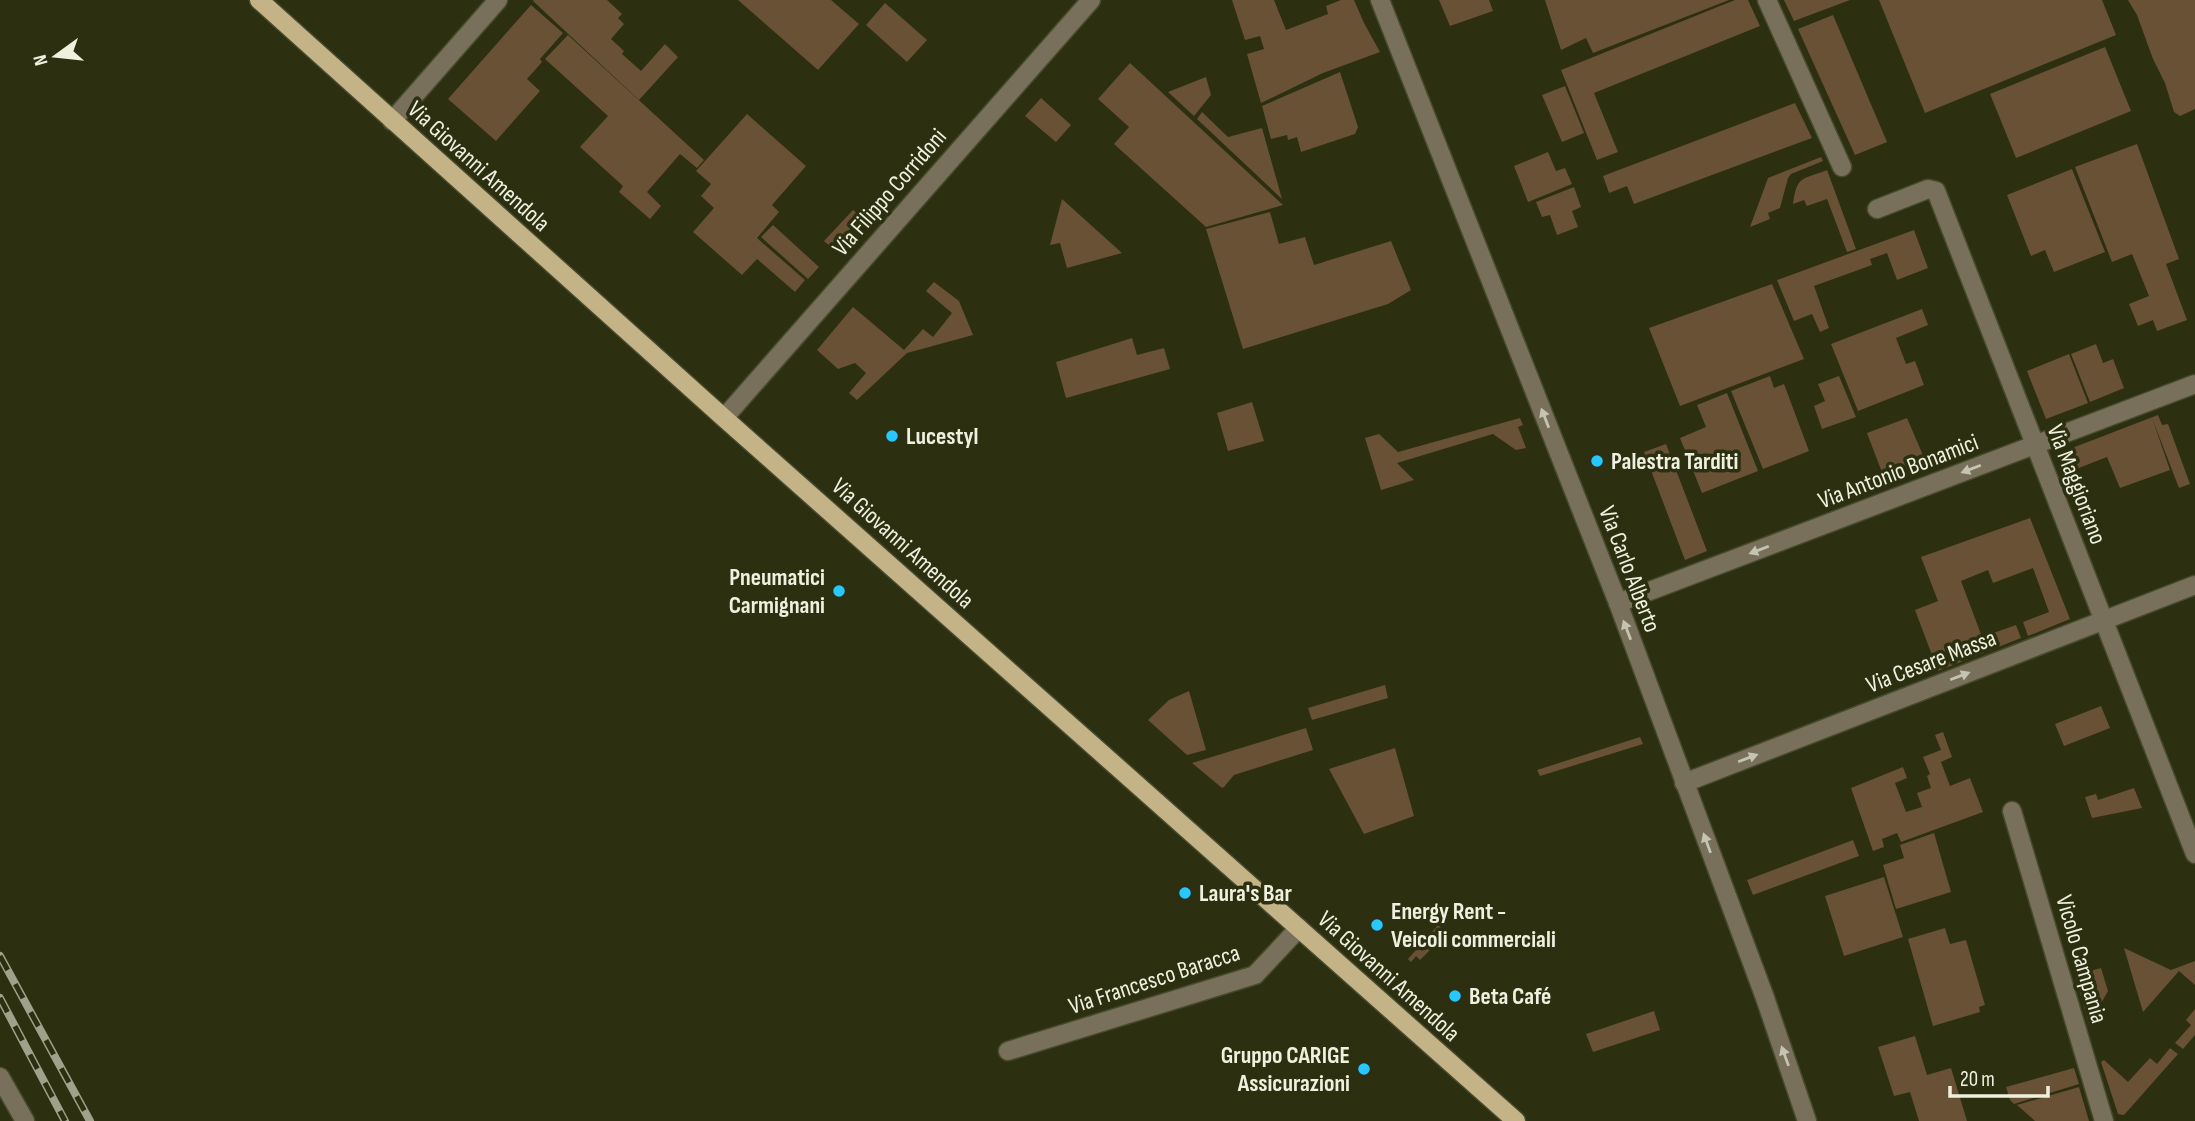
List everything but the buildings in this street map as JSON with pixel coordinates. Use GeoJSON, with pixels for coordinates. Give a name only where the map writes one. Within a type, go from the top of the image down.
{"type":"FeatureCollection","features":[{"type":"Feature","properties":{"kind":"main road","name":"Via Giovanni Amendola"},"geometry":{"type":"LineString","coordinates":[[259,0],[724,418],[1516,1121]]}},
{"type":"Feature","properties":{"kind":"street"},"geometry":{"type":"LineString","coordinates":[[392,121],[498,0]]}},
{"type":"Feature","properties":{"kind":"street","name":"Via Filippo Corridoni"},"geometry":{"type":"LineString","coordinates":[[724,418],[1091,0]]}},
{"type":"Feature","properties":{"kind":"street","name":"Via Carlo Alberto"},"geometry":{"type":"LineString","coordinates":[[1380,0],[1618,603],[1764,995],[1807,1121]]}},
{"type":"Feature","properties":{"kind":"street"},"geometry":{"type":"LineString","coordinates":[[1767,0],[1842,167]]}},
{"type":"Feature","properties":{"kind":"street","name":"Via Maggioriano"},"geometry":{"type":"LineString","coordinates":[[1877,209],[1928,189],[1936,191],[2195,854]]}},
{"type":"Feature","properties":{"kind":"street","name":"Via Antonio Bonamici"},"geometry":{"type":"LineString","coordinates":[[1618,603],[2195,384]]}},
{"type":"Feature","properties":{"kind":"street","name":"Via Cesare Massa"},"geometry":{"type":"LineString","coordinates":[[1684,783],[2195,585]]}},
{"type":"Feature","properties":{"kind":"street","name":"Vicolo Campania"},"geometry":{"type":"LineString","coordinates":[[2012,811],[2104,1121]]}},
{"type":"Feature","properties":{"kind":"street","name":"Via Francesco Baracca"},"geometry":{"type":"LineString","coordinates":[[1008,1051],[1255,975],[1299,928]]}},
{"type":"Feature","properties":{"kind":"street"},"geometry":{"type":"LineString","coordinates":[[0,1077],[25,1121]]}},
{"type":"Feature","properties":{"kind":"shaded area"},"geometry":{"type":"Polygon","coordinates":[[[534,0],[607,0],[622,14],[618,18],[624,24],[611,39],[624,51],[622,54],[641,71],[665,44],[678,57],[639,100],[534,0]]]}},
{"type":"Feature","properties":{"kind":"shaded area"},"geometry":{"type":"Polygon","coordinates":[[[738,0],[831,0],[859,24],[818,70],[738,0]]]}},
{"type":"Feature","properties":{"kind":"shaded area"},"geometry":{"type":"Polygon","coordinates":[[[1232,0],[1274,0],[1286,30],[1328,14],[1326,6],[1341,0],[1354,0],[1380,52],[1323,73],[1261,103],[1247,54],[1264,49],[1260,36],[1245,40],[1232,0]]]}},
{"type":"Feature","properties":{"kind":"shaded area"},"geometry":{"type":"Polygon","coordinates":[[[1439,0],[1489,0],[1493,11],[1450,26],[1439,0]]]}},
{"type":"Feature","properties":{"kind":"shaded area"},"geometry":{"type":"Polygon","coordinates":[[[1545,0],[1729,0],[1593,53],[1586,38],[1561,50],[1545,0]]]}},
{"type":"Feature","properties":{"kind":"shaded area"},"geometry":{"type":"Polygon","coordinates":[[[1735,0],[1748,0],[1760,26],[1594,93],[1618,152],[1597,160],[1561,70],[1735,0]]]}},
{"type":"Feature","properties":{"kind":"shaded area"},"geometry":{"type":"Polygon","coordinates":[[[1784,0],[1850,0],[1794,21],[1784,0]]]}},
{"type":"Feature","properties":{"kind":"shaded area"},"geometry":{"type":"Polygon","coordinates":[[[1879,0],[2102,0],[2116,35],[1925,113],[1879,0]]]}},
{"type":"Feature","properties":{"kind":"shaded area"},"geometry":{"type":"Polygon","coordinates":[[[2128,0],[2195,0],[2195,109],[2180,116],[2174,112],[2165,83],[2137,15],[2128,0]]]}},
{"type":"Feature","properties":{"kind":"shaded area"},"geometry":{"type":"Polygon","coordinates":[[[885,3],[927,40],[907,62],[866,25],[885,3]]]}},
{"type":"Feature","properties":{"kind":"shaded area"},"geometry":{"type":"Polygon","coordinates":[[[531,5],[563,33],[527,79],[540,91],[496,141],[448,99],[531,5]]]}},
{"type":"Feature","properties":{"kind":"shaded area"},"geometry":{"type":"Polygon","coordinates":[[[1833,15],[1887,142],[1855,155],[1798,29],[1833,15]]]}},
{"type":"Feature","properties":{"kind":"shaded area"},"geometry":{"type":"Polygon","coordinates":[[[568,35],[704,160],[697,168],[680,154],[647,192],[661,206],[650,219],[619,192],[623,186],[580,147],[608,116],[545,59],[568,35]]]}},
{"type":"Feature","properties":{"kind":"shaded area"},"geometry":{"type":"Polygon","coordinates":[[[2105,47],[2131,111],[2016,158],[1990,94],[2105,47]]]}},
{"type":"Feature","properties":{"kind":"shaded area"},"geometry":{"type":"Polygon","coordinates":[[[1130,63],[1283,205],[1206,227],[1114,144],[1129,127],[1098,99],[1130,63]]]}},
{"type":"Feature","properties":{"kind":"shaded area"},"geometry":{"type":"Polygon","coordinates":[[[1340,72],[1358,127],[1355,134],[1301,152],[1297,137],[1288,140],[1287,135],[1271,139],[1262,106],[1340,72]]]}},
{"type":"Feature","properties":{"kind":"shaded area"},"geometry":{"type":"Polygon","coordinates":[[[1206,77],[1211,95],[1194,116],[1168,92],[1206,77]]]}},
{"type":"Feature","properties":{"kind":"shaded area"},"geometry":{"type":"Polygon","coordinates":[[[1565,86],[1584,133],[1562,142],[1542,95],[1565,86]]]}},
{"type":"Feature","properties":{"kind":"shaded area"},"geometry":{"type":"Polygon","coordinates":[[[1041,98],[1071,125],[1056,142],[1025,116],[1041,98]]]}},
{"type":"Feature","properties":{"kind":"shaded area"},"geometry":{"type":"Polygon","coordinates":[[[1795,103],[1812,138],[1634,204],[1627,186],[1609,193],[1603,176],[1795,103]]]}},
{"type":"Feature","properties":{"kind":"shaded area"},"geometry":{"type":"Polygon","coordinates":[[[1202,112],[1228,137],[1262,128],[1282,199],[1197,119],[1202,112]]]}},
{"type":"Feature","properties":{"kind":"shaded area"},"geometry":{"type":"Polygon","coordinates":[[[747,114],[806,166],[772,205],[779,212],[757,238],[805,280],[795,292],[757,259],[742,275],[693,232],[714,208],[701,196],[711,184],[696,171],[747,114]]]}},
{"type":"Feature","properties":{"kind":"shaded area"},"geometry":{"type":"Polygon","coordinates":[[[2137,144],[2179,259],[2166,264],[2187,320],[2157,331],[2153,320],[2138,326],[2129,304],[2149,296],[2132,254],[2112,262],[2075,167],[2137,144]]]}},
{"type":"Feature","properties":{"kind":"shaded area"},"geometry":{"type":"Polygon","coordinates":[[[1548,152],[1556,171],[1565,168],[1572,184],[1528,202],[1514,166],[1548,152]]]}},
{"type":"Feature","properties":{"kind":"shaded area"},"geometry":{"type":"Polygon","coordinates":[[[1821,157],[1823,161],[1791,174],[1780,208],[1768,213],[1770,219],[1750,227],[1768,178],[1821,157]]]}},
{"type":"Feature","properties":{"kind":"shaded area"},"geometry":{"type":"Polygon","coordinates":[[[2072,169],[2105,252],[2054,272],[2045,250],[2031,256],[2007,195],[2072,169]]]}},
{"type":"Feature","properties":{"kind":"shaded area"},"geometry":{"type":"Polygon","coordinates":[[[1827,170],[1856,249],[1847,252],[1827,199],[1807,206],[1804,200],[1793,204],[1796,188],[1802,180],[1827,170]]]}},
{"type":"Feature","properties":{"kind":"shaded area"},"geometry":{"type":"Polygon","coordinates":[[[1574,187],[1581,207],[1572,211],[1578,227],[1557,235],[1550,215],[1542,217],[1536,202],[1574,187]]]}},
{"type":"Feature","properties":{"kind":"shaded area"},"geometry":{"type":"Polygon","coordinates":[[[1062,199],[1122,253],[1067,268],[1060,243],[1050,245],[1062,199]]]}},
{"type":"Feature","properties":{"kind":"shaded area"},"geometry":{"type":"Polygon","coordinates":[[[853,210],[861,217],[833,249],[824,241],[853,210]]]}},
{"type":"Feature","properties":{"kind":"shaded area"},"geometry":{"type":"Polygon","coordinates":[[[1270,212],[1279,244],[1305,237],[1314,265],[1391,241],[1411,290],[1388,304],[1243,349],[1206,229],[1270,212]]]}},
{"type":"Feature","properties":{"kind":"shaded area"},"geometry":{"type":"Polygon","coordinates":[[[773,225],[819,267],[808,279],[761,237],[773,225]]]}},
{"type":"Feature","properties":{"kind":"shaded area"},"geometry":{"type":"Polygon","coordinates":[[[1914,230],[1928,268],[1897,280],[1887,253],[1870,259],[1872,265],[1814,286],[1829,328],[1820,332],[1812,314],[1794,321],[1777,280],[1914,230]]]}},
{"type":"Feature","properties":{"kind":"shaded area"},"geometry":{"type":"Polygon","coordinates":[[[934,282],[959,301],[973,335],[907,353],[857,400],[849,393],[866,373],[855,363],[838,369],[817,350],[853,307],[904,350],[923,329],[933,337],[952,313],[926,291],[934,282]]]}},
{"type":"Feature","properties":{"kind":"shaded area"},"geometry":{"type":"Polygon","coordinates":[[[1772,284],[1804,359],[1680,406],[1649,328],[1772,284]]]}},
{"type":"Feature","properties":{"kind":"shaded area"},"geometry":{"type":"Polygon","coordinates":[[[1922,309],[1928,325],[1896,338],[1906,364],[1915,361],[1924,385],[1858,411],[1831,344],[1922,309]]]}},
{"type":"Feature","properties":{"kind":"shaded area"},"geometry":{"type":"Polygon","coordinates":[[[1132,338],[1137,355],[1164,348],[1170,369],[1066,398],[1056,362],[1132,338]]]}},
{"type":"Feature","properties":{"kind":"shaded area"},"geometry":{"type":"Polygon","coordinates":[[[2096,344],[2103,363],[2113,359],[2124,388],[2090,402],[2071,354],[2096,344]]]}},
{"type":"Feature","properties":{"kind":"shaded area"},"geometry":{"type":"Polygon","coordinates":[[[2069,354],[2088,403],[2046,419],[2027,371],[2069,354]]]}},
{"type":"Feature","properties":{"kind":"shaded area"},"geometry":{"type":"Polygon","coordinates":[[[1770,376],[1774,388],[1784,384],[1809,451],[1763,469],[1731,391],[1770,376]]]}},
{"type":"Feature","properties":{"kind":"shaded area"},"geometry":{"type":"Polygon","coordinates":[[[1839,376],[1856,417],[1822,429],[1814,406],[1825,401],[1818,384],[1839,376]]]}},
{"type":"Feature","properties":{"kind":"shaded area"},"geometry":{"type":"Polygon","coordinates":[[[1727,393],[1758,471],[1702,493],[1680,438],[1706,427],[1697,405],[1727,393]]]}},
{"type":"Feature","properties":{"kind":"shaded area"},"geometry":{"type":"Polygon","coordinates":[[[1252,402],[1264,441],[1228,451],[1217,413],[1252,402]]]}},
{"type":"Feature","properties":{"kind":"shaded area"},"geometry":{"type":"Polygon","coordinates":[[[2158,415],[2162,425],[2168,424],[2190,484],[2179,488],[2152,418],[2170,470],[2120,488],[2107,457],[2066,473],[2059,453],[2158,415]]]}},
{"type":"Feature","properties":{"kind":"shaded area"},"geometry":{"type":"Polygon","coordinates":[[[1520,418],[1523,425],[1518,427],[1526,448],[1516,450],[1493,434],[1397,463],[1414,480],[1381,490],[1365,438],[1379,434],[1398,452],[1520,418]]]}},
{"type":"Feature","properties":{"kind":"shaded area"},"geometry":{"type":"Polygon","coordinates":[[[1907,418],[1928,467],[1886,483],[1867,433],[1907,418]]]}},
{"type":"Feature","properties":{"kind":"shaded area"},"geometry":{"type":"Polygon","coordinates":[[[1666,444],[1707,551],[1685,560],[1644,452],[1666,444]]]}},
{"type":"Feature","properties":{"kind":"shaded area"},"geometry":{"type":"Polygon","coordinates":[[[2030,518],[2070,619],[2028,636],[2023,622],[2049,612],[2033,568],[1993,583],[1988,570],[1961,581],[1982,637],[2016,625],[2021,638],[1938,671],[1915,610],[1938,601],[1921,557],[2030,518]]]}},
{"type":"Feature","properties":{"kind":"shaded area"},"geometry":{"type":"Polygon","coordinates":[[[1385,685],[1388,698],[1312,720],[1308,708],[1385,685]]]}},
{"type":"Feature","properties":{"kind":"shaded area"},"geometry":{"type":"Polygon","coordinates":[[[1189,691],[1206,750],[1187,755],[1148,720],[1169,700],[1189,691]]]}},
{"type":"Feature","properties":{"kind":"shaded area"},"geometry":{"type":"Polygon","coordinates":[[[2101,706],[2110,728],[2064,746],[2055,724],[2101,706]]]}},
{"type":"Feature","properties":{"kind":"shaded area"},"geometry":{"type":"Polygon","coordinates":[[[1306,728],[1313,750],[1234,775],[1222,788],[1192,763],[1306,728]]]}},
{"type":"Feature","properties":{"kind":"shaded area"},"geometry":{"type":"Polygon","coordinates":[[[1943,732],[1952,757],[1941,762],[1950,786],[1970,778],[1983,812],[1901,842],[1897,833],[1882,839],[1884,847],[1873,851],[1851,788],[1903,767],[1907,778],[1895,783],[1906,812],[1922,807],[1917,793],[1931,788],[1927,776],[1930,774],[1923,757],[1941,750],[1935,735],[1943,732]]]}},
{"type":"Feature","properties":{"kind":"shaded area"},"geometry":{"type":"Polygon","coordinates":[[[1640,737],[1643,744],[1540,776],[1537,770],[1640,737]]]}},
{"type":"Feature","properties":{"kind":"shaded area"},"geometry":{"type":"Polygon","coordinates":[[[1395,748],[1414,816],[1364,834],[1329,769],[1395,748]]]}},
{"type":"Feature","properties":{"kind":"shaded area"},"geometry":{"type":"Polygon","coordinates":[[[2134,788],[2142,808],[2092,818],[2085,797],[2096,794],[2098,800],[2134,788]]]}},
{"type":"Feature","properties":{"kind":"shaded area"},"geometry":{"type":"Polygon","coordinates":[[[1934,833],[1951,892],[1896,909],[1883,865],[1904,858],[1900,845],[1934,833]]]}},
{"type":"Feature","properties":{"kind":"shaded area"},"geometry":{"type":"Polygon","coordinates":[[[1853,840],[1859,856],[1753,895],[1747,880],[1853,840]]]}},
{"type":"Feature","properties":{"kind":"shaded area"},"geometry":{"type":"Polygon","coordinates":[[[1884,877],[1903,937],[1844,956],[1825,896],[1884,877]]]}},
{"type":"Feature","properties":{"kind":"shaded area"},"geometry":{"type":"Polygon","coordinates":[[[1438,925],[1447,933],[1420,960],[1416,956],[1411,962],[1408,959],[1438,925]]]}},
{"type":"Feature","properties":{"kind":"shaded area"},"geometry":{"type":"Polygon","coordinates":[[[1945,928],[1950,944],[1966,940],[1985,1005],[1979,1007],[1980,1012],[1933,1026],[1908,939],[1945,928]]]}},
{"type":"Feature","properties":{"kind":"shaded area"},"geometry":{"type":"Polygon","coordinates":[[[2124,948],[2171,970],[2195,961],[2195,985],[2179,971],[2143,1012],[2124,948]]]}},
{"type":"Feature","properties":{"kind":"shaded area"},"geometry":{"type":"Polygon","coordinates":[[[2101,968],[2108,991],[2089,1025],[2075,975],[2101,968]]]}},
{"type":"Feature","properties":{"kind":"shaded area"},"geometry":{"type":"Polygon","coordinates":[[[2195,1009],[2195,1035],[2183,1049],[2175,1043],[2191,1025],[2186,1020],[2195,1009]]]}},
{"type":"Feature","properties":{"kind":"shaded area"},"geometry":{"type":"Polygon","coordinates":[[[1654,1011],[1660,1030],[1593,1052],[1586,1034],[1654,1011]]]}},
{"type":"Feature","properties":{"kind":"shaded area"},"geometry":{"type":"Polygon","coordinates":[[[1915,1036],[1927,1075],[1951,1068],[1967,1121],[1919,1121],[1910,1092],[1894,1096],[1878,1047],[1915,1036]]]}},
{"type":"Feature","properties":{"kind":"shaded area"},"geometry":{"type":"Polygon","coordinates":[[[2170,1048],[2178,1054],[2124,1115],[2118,1114],[2101,1062],[2104,1060],[2128,1082],[2150,1058],[2157,1064],[2170,1048]]]}},
{"type":"Feature","properties":{"kind":"shaded area"},"geometry":{"type":"Polygon","coordinates":[[[2074,1068],[2079,1084],[2014,1104],[2010,1100],[2006,1087],[2074,1068]]]}},
{"type":"Feature","properties":{"kind":"shaded area"},"geometry":{"type":"Polygon","coordinates":[[[2079,1087],[2089,1121],[2035,1121],[2017,1105],[2079,1087]]]}},
{"type":"Feature","properties":{"kind":"railway"},"geometry":{"type":"LineString","coordinates":[[0,956],[90,1121]]}},
{"type":"Feature","properties":{"kind":"railway"},"geometry":{"type":"LineString","coordinates":[[0,998],[65,1121]]}},
{"type":"Feature","properties":{"kind":"place","name":"Lucestyl"},"geometry":{"type":"Point","coordinates":[892,436]}},
{"type":"Feature","properties":{"kind":"place","name":"Palestra Tarditi"},"geometry":{"type":"Point","coordinates":[1597,461]}},
{"type":"Feature","properties":{"kind":"place","name":"Pneumatici Carmignani"},"geometry":{"type":"Point","coordinates":[839,591]}},
{"type":"Feature","properties":{"kind":"place","name":"Laura's Bar"},"geometry":{"type":"Point","coordinates":[1185,893]}},
{"type":"Feature","properties":{"kind":"place","name":"Energy Rent - Veicoli commerciali"},"geometry":{"type":"Point","coordinates":[1377,925]}},
{"type":"Feature","properties":{"kind":"place","name":"Beta Café"},"geometry":{"type":"Point","coordinates":[1455,996]}},
{"type":"Feature","properties":{"kind":"place","name":"Gruppo CARIGE Assicurazioni"},"geometry":{"type":"Point","coordinates":[1364,1069]}}]}
